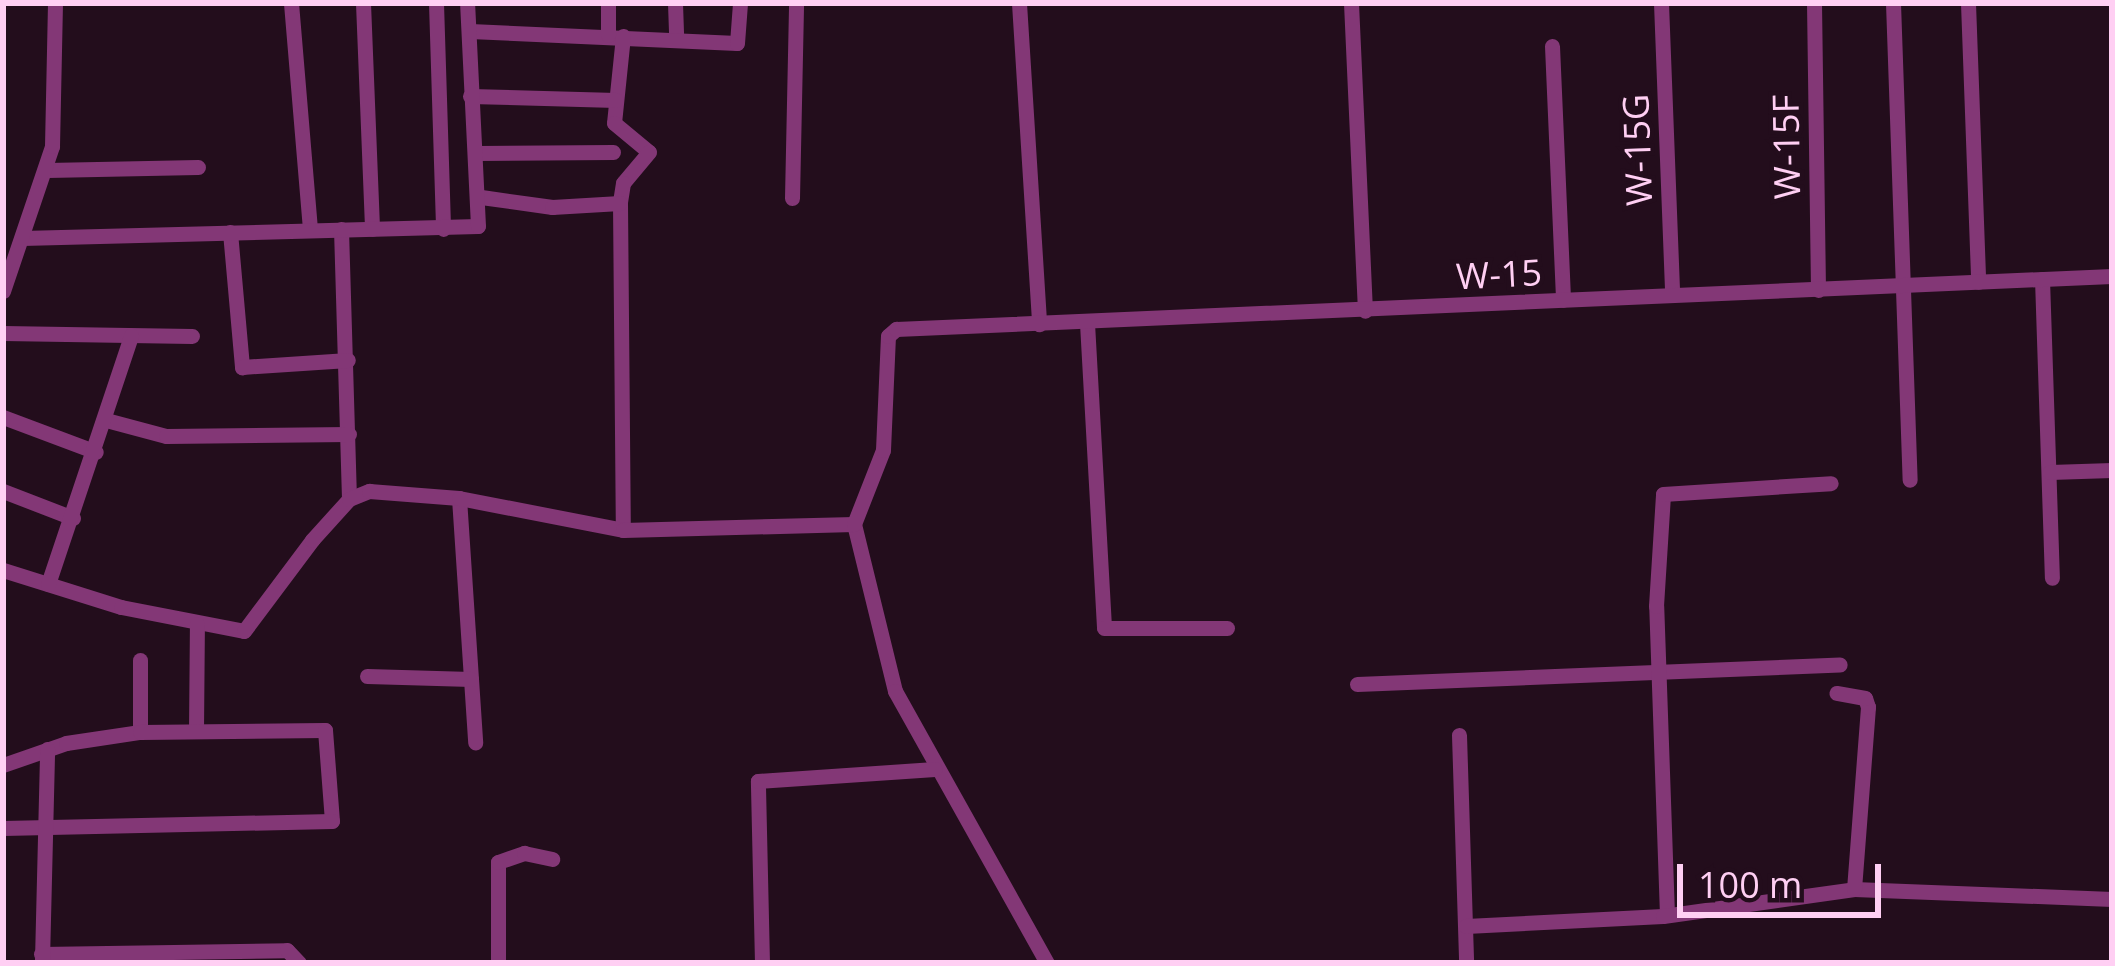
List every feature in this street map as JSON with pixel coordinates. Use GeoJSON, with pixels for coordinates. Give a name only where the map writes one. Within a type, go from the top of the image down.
{"type":"FeatureCollection","features":[{"type":"Feature","properties":{"kind":"street"},"geometry":{"type":"LineString","coordinates":[[3,291],[46,170],[57,108],[55,3]]}},
{"type":"Feature","properties":{"kind":"street"},"geometry":{"type":"LineString","coordinates":[[291,3],[310,228]]}},
{"type":"Feature","properties":{"kind":"street"},"geometry":{"type":"LineString","coordinates":[[363,3],[372,229]]}},
{"type":"Feature","properties":{"kind":"street"},"geometry":{"type":"LineString","coordinates":[[436,3],[442,229]]}},
{"type":"Feature","properties":{"kind":"street"},"geometry":{"type":"LineString","coordinates":[[22,238],[310,228],[442,229],[482,224],[467,3]]}},
{"type":"Feature","properties":{"kind":"street"},"geometry":{"type":"LineString","coordinates":[[608,3],[615,35],[615,127],[645,141],[649,152],[625,179],[620,203],[623,530]]}},
{"type":"Feature","properties":{"kind":"street"},"geometry":{"type":"LineString","coordinates":[[675,3],[676,40]]}},
{"type":"Feature","properties":{"kind":"street"},"geometry":{"type":"LineString","coordinates":[[470,31],[739,42],[740,3]]}},
{"type":"Feature","properties":{"kind":"street"},"geometry":{"type":"LineString","coordinates":[[792,198],[796,3]]}},
{"type":"Feature","properties":{"kind":"street"},"geometry":{"type":"LineString","coordinates":[[1019,3],[1039,324]]}},
{"type":"Feature","properties":{"kind":"street"},"geometry":{"type":"LineString","coordinates":[[1351,3],[1365,311]]}},
{"type":"Feature","properties":{"kind":"street","name":"W-15G"},"geometry":{"type":"LineString","coordinates":[[1661,3],[1672,295]]}},
{"type":"Feature","properties":{"kind":"street","name":"W-15F"},"geometry":{"type":"LineString","coordinates":[[1814,3],[1819,290]]}},
{"type":"Feature","properties":{"kind":"street"},"geometry":{"type":"LineString","coordinates":[[1893,3],[1910,480]]}},
{"type":"Feature","properties":{"kind":"street"},"geometry":{"type":"LineString","coordinates":[[1968,3],[1978,282]]}},
{"type":"Feature","properties":{"kind":"street"},"geometry":{"type":"LineString","coordinates":[[1552,46],[1563,300]]}},
{"type":"Feature","properties":{"kind":"street"},"geometry":{"type":"LineString","coordinates":[[470,96],[616,100]]}},
{"type":"Feature","properties":{"kind":"street"},"geometry":{"type":"LineString","coordinates":[[477,153],[613,152]]}},
{"type":"Feature","properties":{"kind":"street"},"geometry":{"type":"LineString","coordinates":[[46,170],[198,167]]}},
{"type":"Feature","properties":{"kind":"street"},"geometry":{"type":"LineString","coordinates":[[481,197],[552,207],[620,203]]}},
{"type":"Feature","properties":{"kind":"street"},"geometry":{"type":"LineString","coordinates":[[341,229],[350,499]]}},
{"type":"Feature","properties":{"kind":"street"},"geometry":{"type":"LineString","coordinates":[[230,232],[238,363],[248,369],[348,360]]}},
{"type":"Feature","properties":{"kind":"street","name":"W-15"},"geometry":{"type":"LineString","coordinates":[[854,524],[885,438],[890,332],[2112,276]]}},
{"type":"Feature","properties":{"kind":"street"},"geometry":{"type":"LineString","coordinates":[[2042,279],[2052,578]]}},
{"type":"Feature","properties":{"kind":"street"},"geometry":{"type":"LineString","coordinates":[[1087,323],[1104,628],[1227,628]]}},
{"type":"Feature","properties":{"kind":"street"},"geometry":{"type":"LineString","coordinates":[[3,333],[192,336]]}},
{"type":"Feature","properties":{"kind":"street"},"geometry":{"type":"LineString","coordinates":[[48,584],[96,452],[131,336]]}},
{"type":"Feature","properties":{"kind":"street"},"geometry":{"type":"LineString","coordinates":[[3,417],[96,452]]}},
{"type":"Feature","properties":{"kind":"street"},"geometry":{"type":"LineString","coordinates":[[106,420],[166,436],[349,434]]}},
{"type":"Feature","properties":{"kind":"street"},"geometry":{"type":"LineString","coordinates":[[2050,472],[2112,470]]}},
{"type":"Feature","properties":{"kind":"street"},"geometry":{"type":"LineString","coordinates":[[1667,915],[1657,671],[1663,494],[1831,482]]}},
{"type":"Feature","properties":{"kind":"street"},"geometry":{"type":"LineString","coordinates":[[3,570],[197,624],[248,628],[350,499],[387,490],[459,498],[623,530],[854,524],[888,673],[935,770],[1047,963]]}},
{"type":"Feature","properties":{"kind":"street"},"geometry":{"type":"LineString","coordinates":[[3,491],[73,518]]}},
{"type":"Feature","properties":{"kind":"street"},"geometry":{"type":"LineString","coordinates":[[459,498],[475,742]]}},
{"type":"Feature","properties":{"kind":"street"},"geometry":{"type":"LineString","coordinates":[[196,730],[197,624]]}},
{"type":"Feature","properties":{"kind":"street"},"geometry":{"type":"LineString","coordinates":[[140,660],[140,732]]}},
{"type":"Feature","properties":{"kind":"street"},"geometry":{"type":"LineString","coordinates":[[1358,684],[1840,665]]}},
{"type":"Feature","properties":{"kind":"street"},"geometry":{"type":"LineString","coordinates":[[367,676],[470,679]]}},
{"type":"Feature","properties":{"kind":"street"},"geometry":{"type":"LineString","coordinates":[[1836,693],[1865,698],[1868,706],[1854,889]]}},
{"type":"Feature","properties":{"kind":"street"},"geometry":{"type":"LineString","coordinates":[[3,765],[46,749],[140,732],[328,730],[332,824],[3,829]]}},
{"type":"Feature","properties":{"kind":"street"},"geometry":{"type":"LineString","coordinates":[[1459,736],[1466,963]]}},
{"type":"Feature","properties":{"kind":"street"},"geometry":{"type":"LineString","coordinates":[[46,749],[42,958],[287,950],[299,963]]}},
{"type":"Feature","properties":{"kind":"street"},"geometry":{"type":"LineString","coordinates":[[762,963],[758,781],[935,770]]}},
{"type":"Feature","properties":{"kind":"street"},"geometry":{"type":"LineString","coordinates":[[498,963],[498,862],[524,853],[551,859]]}},
{"type":"Feature","properties":{"kind":"street"},"geometry":{"type":"LineString","coordinates":[[1466,926],[1667,915],[1854,889],[2112,899]]}}]}
